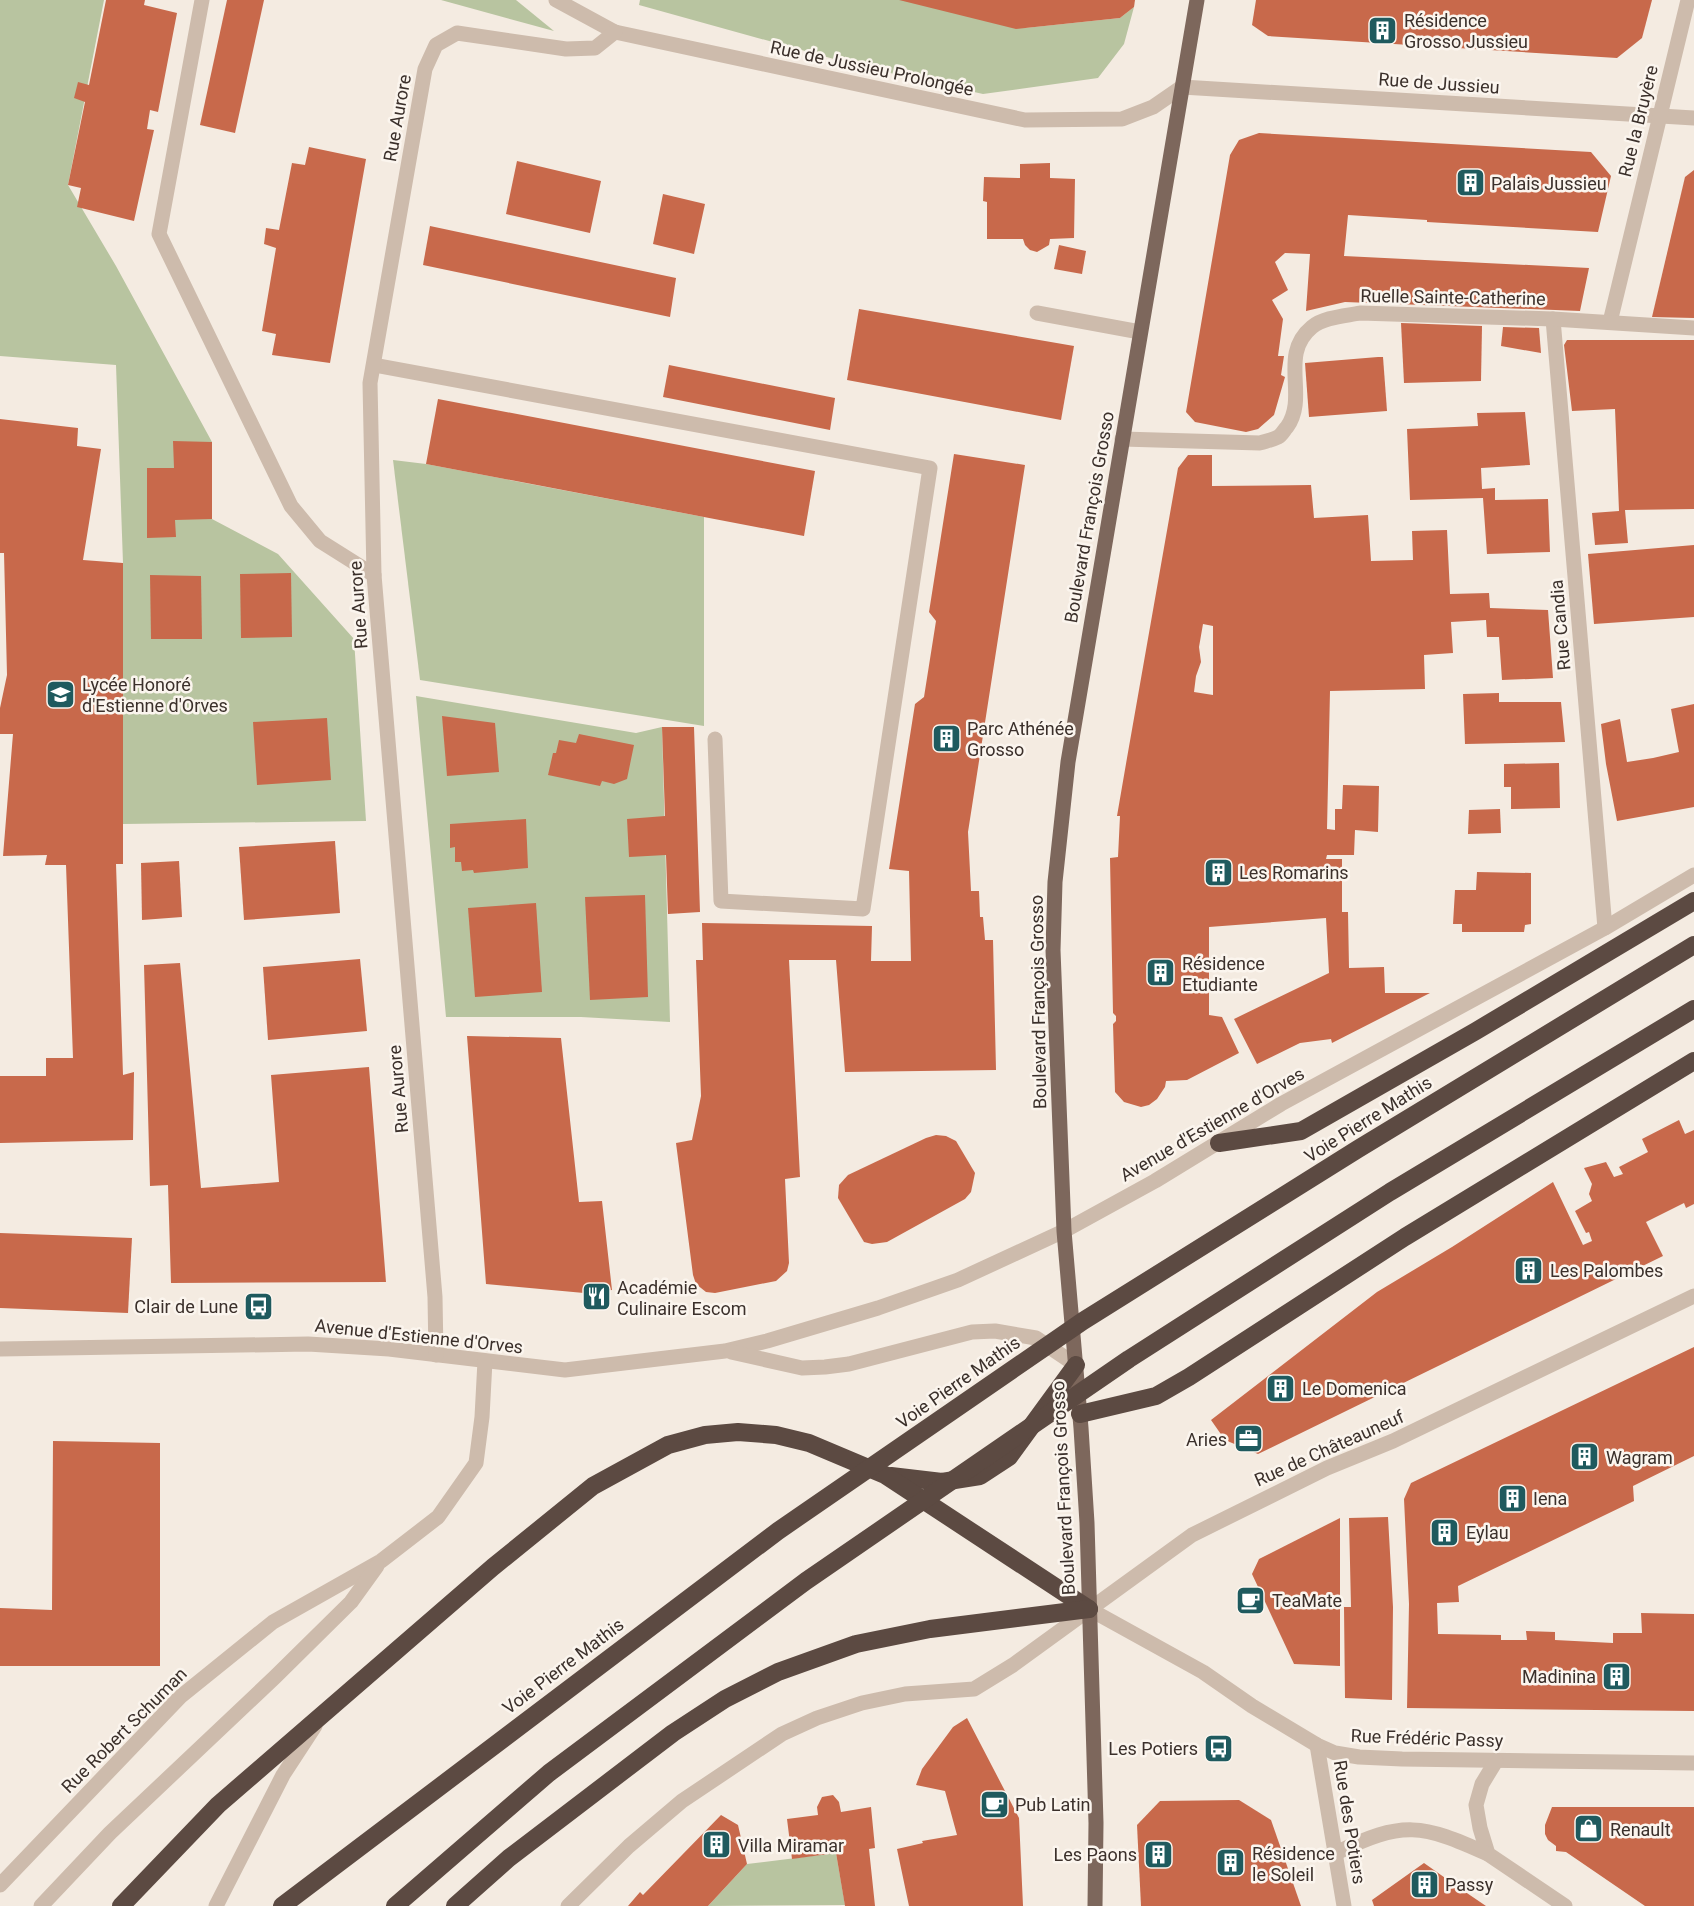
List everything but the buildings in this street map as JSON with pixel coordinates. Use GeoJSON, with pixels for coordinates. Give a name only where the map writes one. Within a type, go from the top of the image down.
{"type":"FeatureCollection","features":[{"type":"Feature","properties":{"kind":"highway"},"geometry":{"type":"LineString","coordinates":[[1219,1143],[1301,1131],[1476,1031],[1694,901]]}},
{"type":"Feature","properties":{"kind":"highway","name":"Voie Pierre Mathis"},"geometry":{"type":"LineString","coordinates":[[282,1906],[778,1531],[1083,1321],[1358,1149],[1694,945]]}},
{"type":"Feature","properties":{"kind":"highway"},"geometry":{"type":"LineString","coordinates":[[394,1906],[549,1773],[826,1568],[1179,1327],[1390,1192],[1694,1009]]}},
{"type":"Feature","properties":{"kind":"highway"},"geometry":{"type":"LineString","coordinates":[[1080,1414],[1156,1396],[1405,1237],[1694,1061]]}},
{"type":"Feature","properties":{"kind":"highway"},"geometry":{"type":"LineString","coordinates":[[885,1475],[942,1482],[980,1476],[1009,1457],[1076,1365]]}},
{"type":"Feature","properties":{"kind":"highway"},"geometry":{"type":"LineString","coordinates":[[121,1906],[218,1806],[493,1567],[593,1486],[668,1445],[705,1435],[738,1432],[776,1435],[809,1443],[885,1475],[1089,1610]]}},
{"type":"Feature","properties":{"kind":"highway"},"geometry":{"type":"LineString","coordinates":[[455,1906],[509,1858],[673,1733],[725,1699],[778,1672],[856,1644],[909,1633],[973,1623],[1089,1610]]}},
{"type":"Feature","properties":{"kind":"main road","name":"Boulevard François Grosso"},"geometry":{"type":"LineString","coordinates":[[1095,1906],[1096,1812],[1089,1610],[1080,1414],[1064,1231],[1053,950],[1055,882],[1068,762],[1197,0]]}},
{"type":"Feature","properties":{"kind":"street"},"geometry":{"type":"LineString","coordinates":[[202,0],[159,234],[291,506],[320,541],[374,574]]}},
{"type":"Feature","properties":{"kind":"street","name":"Rue de Jussieu Prolongée"},"geometry":{"type":"LineString","coordinates":[[556,0],[615,33],[1025,120],[1122,119],[1153,107],[1182,87]]}},
{"type":"Feature","properties":{"kind":"street","name":"Rue la Bruyère"},"geometry":{"type":"LineString","coordinates":[[1610,322],[1688,0]]}},
{"type":"Feature","properties":{"kind":"street","name":"Rue Aurore"},"geometry":{"type":"LineString","coordinates":[[436,1354],[435,1297],[374,574],[370,383],[425,69],[436,45],[457,33],[566,49],[595,48],[615,33]]}},
{"type":"Feature","properties":{"kind":"street","name":"Rue de Jussieu"},"geometry":{"type":"LineString","coordinates":[[1182,87],[1694,118]]}},
{"type":"Feature","properties":{"kind":"street"},"geometry":{"type":"LineString","coordinates":[[1037,313],[1140,332]]}},
{"type":"Feature","properties":{"kind":"street","name":"Ruelle Sainte-Catherine"},"geometry":{"type":"LineString","coordinates":[[1122,439],[1260,443],[1280,436],[1293,418],[1296,400],[1294,362],[1298,344],[1312,327],[1333,318],[1360,313],[1553,319],[1694,328]]}},
{"type":"Feature","properties":{"kind":"street","name":"Rue Candia"},"geometry":{"type":"LineString","coordinates":[[1553,319],[1605,928]]}},
{"type":"Feature","properties":{"kind":"street"},"geometry":{"type":"LineString","coordinates":[[374,365],[930,468],[863,909],[721,902],[715,739]]}},
{"type":"Feature","properties":{"kind":"street","name":"Avenue d'Estienne d'Orves"},"geometry":{"type":"LineString","coordinates":[[0,1349],[308,1344],[389,1349],[565,1370],[725,1351],[777,1338],[878,1308],[958,1280],[1064,1231],[1155,1181],[1281,1104],[1605,928],[1694,875]]}},
{"type":"Feature","properties":{"kind":"street","name":"Rue de Châteauneuf"},"geometry":{"type":"LineString","coordinates":[[568,1906],[628,1846],[682,1801],[782,1734],[817,1718],[862,1703],[905,1694],[974,1689],[1013,1665],[1192,1535],[1212,1524],[1327,1468],[1404,1436],[1694,1296]]}},
{"type":"Feature","properties":{"kind":"street","name":"Avenue d'Estienne d'Orves"},"geometry":{"type":"LineString","coordinates":[[725,1351],[802,1368],[825,1367],[849,1364],[972,1332],[995,1331],[1036,1338],[1076,1365]]}},
{"type":"Feature","properties":{"kind":"street","name":"Rue Robert Schuman"},"geometry":{"type":"LineString","coordinates":[[0,1885],[180,1696],[273,1622],[381,1561],[438,1517],[476,1463],[482,1417],[485,1361]]}},
{"type":"Feature","properties":{"kind":"street","name":"Rue Robert Schuman"},"geometry":{"type":"LineString","coordinates":[[41,1906],[110,1833],[351,1602],[381,1561]]}},
{"type":"Feature","properties":{"kind":"street","name":"Rue Frédéric Passy"},"geometry":{"type":"LineString","coordinates":[[1089,1610],[1203,1672],[1252,1707],[1335,1753],[1359,1757],[1496,1761],[1694,1763]]}},
{"type":"Feature","properties":{"kind":"street"},"geometry":{"type":"LineString","coordinates":[[216,1906],[283,1775],[321,1716]]}},
{"type":"Feature","properties":{"kind":"street","name":"Rue des Potiers"},"geometry":{"type":"LineString","coordinates":[[1317,1745],[1344,1906]]}},
{"type":"Feature","properties":{"kind":"street"},"geometry":{"type":"LineString","coordinates":[[1488,1854],[1476,1805],[1482,1785],[1496,1761]]}},
{"type":"Feature","properties":{"kind":"street"},"geometry":{"type":"LineString","coordinates":[[1336,1852],[1383,1833],[1411,1828],[1447,1835],[1488,1854],[1564,1906]]}},
{"type":"Feature","properties":{"kind":"green space"},"geometry":{"type":"Polygon","coordinates":[[[0,0],[104,0],[68,185],[116,266],[212,442],[212,519],[278,554],[354,639],[366,821],[123,824],[123,563],[116,365],[0,356],[0,0]]]}},
{"type":"Feature","properties":{"kind":"green space"},"geometry":{"type":"Polygon","coordinates":[[[441,0],[516,0],[554,31],[441,0]]]}},
{"type":"Feature","properties":{"kind":"green space"},"geometry":{"type":"Polygon","coordinates":[[[640,0],[1023,0],[1025,28],[1120,18],[1134,7],[1124,44],[1098,78],[983,94],[859,66],[639,5],[640,0]]]}},
{"type":"Feature","properties":{"kind":"green space"},"geometry":{"type":"Polygon","coordinates":[[[393,460],[426,464],[704,517],[704,726],[420,680],[393,460]]]}},
{"type":"Feature","properties":{"kind":"green space"},"geometry":{"type":"Polygon","coordinates":[[[416,696],[636,733],[662,727],[670,1022],[581,1017],[446,1017],[416,696]]]}},
{"type":"Feature","properties":{"kind":"green space"},"geometry":{"type":"Polygon","coordinates":[[[836,1853],[845,1905],[708,1906],[747,1864],[836,1853]]]}},
{"type":"Feature","properties":{"kind":"place","name":"Résidence Grosso Jussieu"},"geometry":{"type":"Point","coordinates":[1383,30]}},
{"type":"Feature","properties":{"kind":"place","name":"Palais Jussieu"},"geometry":{"type":"Point","coordinates":[1470,183]}},
{"type":"Feature","properties":{"kind":"place","name":"Lycée Honoré d'Estienne d'Orves"},"geometry":{"type":"Point","coordinates":[61,694]}},
{"type":"Feature","properties":{"kind":"place","name":"Parc Athénée Grosso"},"geometry":{"type":"Point","coordinates":[946,738]}},
{"type":"Feature","properties":{"kind":"place","name":"Les Romarins"},"geometry":{"type":"Point","coordinates":[1218,872]}},
{"type":"Feature","properties":{"kind":"place","name":"Résidence Etudiante"},"geometry":{"type":"Point","coordinates":[1161,973]}},
{"type":"Feature","properties":{"kind":"place","name":"Les Palombes"},"geometry":{"type":"Point","coordinates":[1529,1270]}},
{"type":"Feature","properties":{"kind":"place","name":"Académie Culinaire Escom"},"geometry":{"type":"Point","coordinates":[596,1297]}},
{"type":"Feature","properties":{"kind":"place","name":"Clair de Lune"},"geometry":{"type":"Point","coordinates":[259,1306]}},
{"type":"Feature","properties":{"kind":"place","name":"Le Domenica"},"geometry":{"type":"Point","coordinates":[1281,1388]}},
{"type":"Feature","properties":{"kind":"place","name":"Aries"},"geometry":{"type":"Point","coordinates":[1248,1439]}},
{"type":"Feature","properties":{"kind":"place","name":"Wagram"},"geometry":{"type":"Point","coordinates":[1585,1457]}},
{"type":"Feature","properties":{"kind":"place","name":"Iena"},"geometry":{"type":"Point","coordinates":[1512,1498]}},
{"type":"Feature","properties":{"kind":"place","name":"Eylau"},"geometry":{"type":"Point","coordinates":[1445,1532]}},
{"type":"Feature","properties":{"kind":"place","name":"TeaMate"},"geometry":{"type":"Point","coordinates":[1251,1600]}},
{"type":"Feature","properties":{"kind":"place","name":"Madinina"},"geometry":{"type":"Point","coordinates":[1617,1676]}},
{"type":"Feature","properties":{"kind":"place","name":"Les Potiers"},"geometry":{"type":"Point","coordinates":[1219,1748]}},
{"type":"Feature","properties":{"kind":"place","name":"Pub Latin"},"geometry":{"type":"Point","coordinates":[994,1804]}},
{"type":"Feature","properties":{"kind":"place","name":"Renault"},"geometry":{"type":"Point","coordinates":[1589,1829]}},
{"type":"Feature","properties":{"kind":"place","name":"Villa Miramar"},"geometry":{"type":"Point","coordinates":[717,1845]}},
{"type":"Feature","properties":{"kind":"place","name":"Les Paons"},"geometry":{"type":"Point","coordinates":[1158,1854]}},
{"type":"Feature","properties":{"kind":"place","name":"Résidence le Soleil"},"geometry":{"type":"Point","coordinates":[1231,1863]}},
{"type":"Feature","properties":{"kind":"place","name":"Passy"},"geometry":{"type":"Point","coordinates":[1424,1884]}}]}
